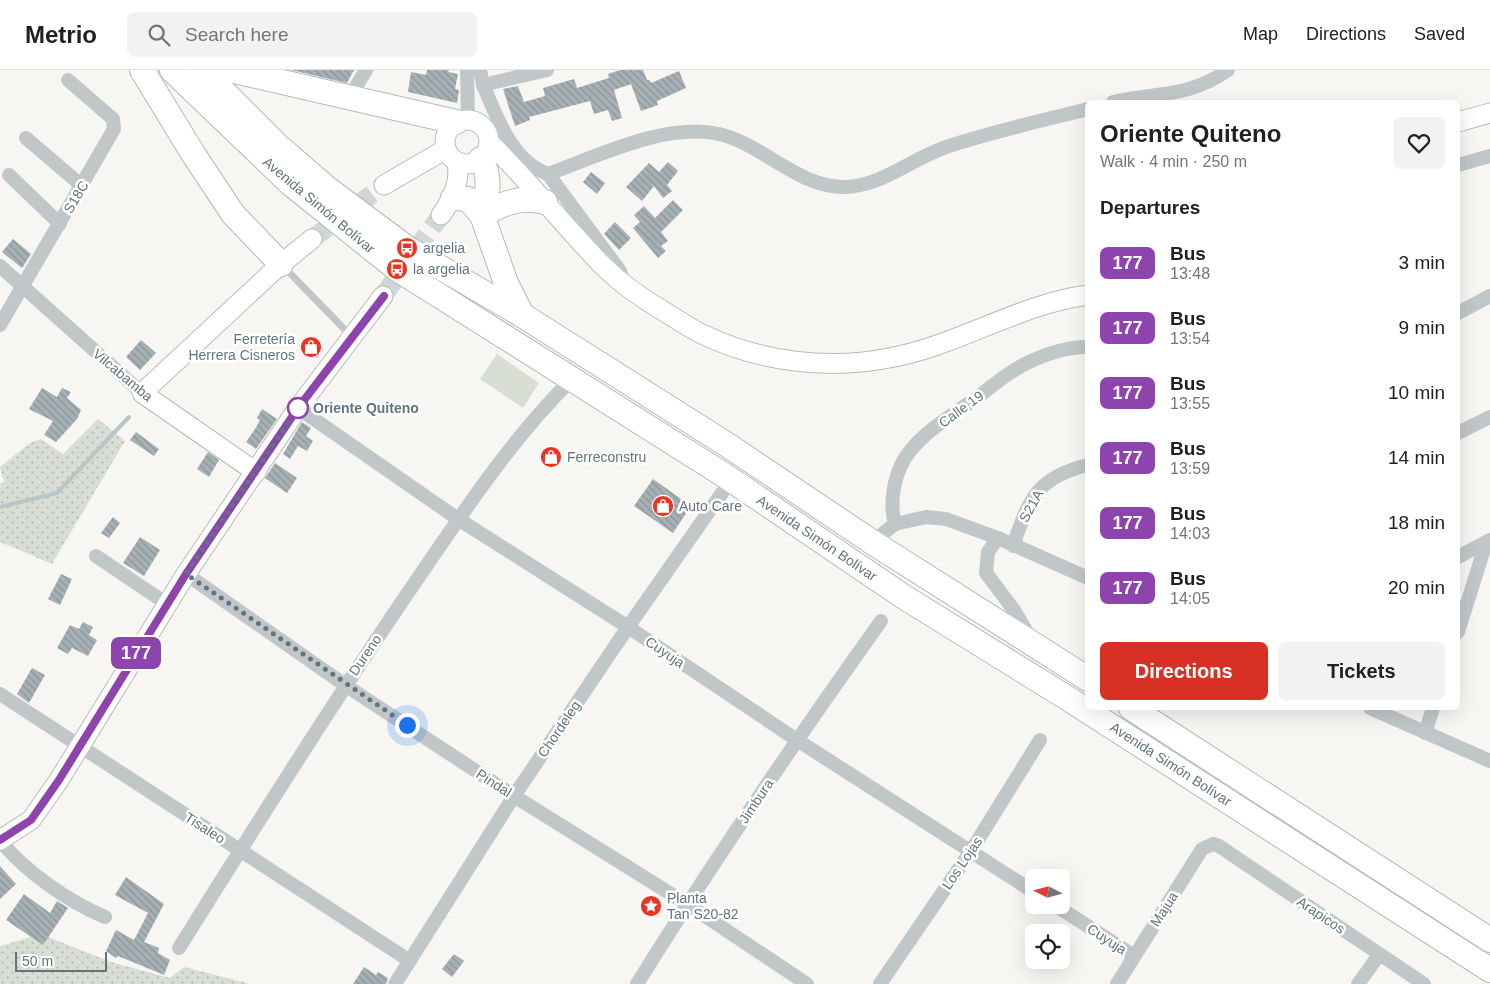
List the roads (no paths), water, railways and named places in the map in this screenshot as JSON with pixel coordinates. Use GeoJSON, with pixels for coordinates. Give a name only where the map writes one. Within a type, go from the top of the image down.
{"type":"FeatureCollection","features":[{"type":"Feature","properties":{"kind":"highway"},"geometry":{"type":"LineString","coordinates":[[142,70],[176,127],[233,214],[280,264]]}},
{"type":"Feature","properties":{"kind":"highway","name":"Avenida Simón Bolívar"},"geometry":{"type":"LineString","coordinates":[[172,70],[291,184],[390,264],[573,378],[731,480],[904,597],[1085,708]]}},
{"type":"Feature","properties":{"kind":"highway","name":"Avenida Simón Bolívar"},"geometry":{"type":"LineString","coordinates":[[202,70],[276,144],[328,189],[407,248],[522,316],[726,444],[872,542],[1085,677]]}},
{"type":"Feature","properties":{"kind":"highway"},"geometry":{"type":"LineString","coordinates":[[230,70],[350,98],[462,121]]}},
{"type":"Feature","properties":{"kind":"highway"},"geometry":{"type":"LineString","coordinates":[[482,215],[488,182],[484,153]]}},
{"type":"Feature","properties":{"kind":"highway"},"geometry":{"type":"LineString","coordinates":[[482,215],[509,201],[540,196]]}},
{"type":"Feature","properties":{"kind":"highway"},"geometry":{"type":"LineString","coordinates":[[447,207],[468,199],[482,215],[506,282],[522,316]]}},
{"type":"Feature","properties":{"kind":"highway","name":"Avenida Simón Bolívar"},"geometry":{"type":"LineString","coordinates":[[1087,710],[1490,970]]}},
{"type":"Feature","properties":{"kind":"highway","name":"Avenida Simón Bolívar"},"geometry":{"type":"LineString","coordinates":[[1134,710],[1490,940]]}},
{"type":"Feature","properties":{"kind":"street"},"geometry":{"type":"LineString","coordinates":[[350,98],[366,70]]}},
{"type":"Feature","properties":{"kind":"street"},"geometry":{"type":"LineString","coordinates":[[462,121],[467,70]]}},
{"type":"Feature","properties":{"kind":"street"},"geometry":{"type":"LineString","coordinates":[[480,70],[482,85],[510,142],[526,162],[538,171],[548,174],[664,134],[701,132],[720,134],[737,141],[799,174],[831,186],[862,185],[947,146],[1085,110]]}},
{"type":"Feature","properties":{"kind":"street"},"geometry":{"type":"LineString","coordinates":[[482,85],[547,70]]}},
{"type":"Feature","properties":{"kind":"street"},"geometry":{"type":"LineString","coordinates":[[1126,100],[1193,90],[1211,82],[1228,70]]}},
{"type":"Feature","properties":{"kind":"street","name":"S18C"},"geometry":{"type":"LineString","coordinates":[[0,325],[112,136],[115,125],[113,119],[68,80]]}},
{"type":"Feature","properties":{"kind":"street"},"geometry":{"type":"LineString","coordinates":[[1460,121],[1490,113]]}},
{"type":"Feature","properties":{"kind":"street"},"geometry":{"type":"LineString","coordinates":[[384,185],[451,156],[469,164],[484,153],[488,135],[481,124],[462,121],[446,133],[451,156],[458,174],[447,207]]}},
{"type":"Feature","properties":{"kind":"street"},"geometry":{"type":"LineString","coordinates":[[26,138],[82,186]]}},
{"type":"Feature","properties":{"kind":"street"},"geometry":{"type":"LineString","coordinates":[[484,153],[519,171],[603,266],[647,301],[702,335],[756,355],[816,362],[854,363],[914,352],[1002,320],[1074,297],[1085,295]]}},
{"type":"Feature","properties":{"kind":"street"},"geometry":{"type":"LineString","coordinates":[[1460,164],[1490,156]]}},
{"type":"Feature","properties":{"kind":"street"},"geometry":{"type":"LineString","coordinates":[[548,174],[620,271],[623,282]]}},
{"type":"Feature","properties":{"kind":"street"},"geometry":{"type":"LineString","coordinates":[[9,175],[60,224]]}},
{"type":"Feature","properties":{"kind":"street"},"geometry":{"type":"LineString","coordinates":[[142,393],[280,264],[312,240]]}},
{"type":"Feature","properties":{"kind":"street","name":"Vilcabamba"},"geometry":{"type":"LineString","coordinates":[[0,266],[142,393],[256,472]]}},
{"type":"Feature","properties":{"kind":"street"},"geometry":{"type":"LineString","coordinates":[[105,917],[65,895],[21,861],[0,840],[31,820],[59,780],[186,574],[298,408],[384,296]]}},
{"type":"Feature","properties":{"kind":"street"},"geometry":{"type":"LineString","coordinates":[[1460,312],[1490,296]]}},
{"type":"Feature","properties":{"kind":"street","name":"Calle 19"},"geometry":{"type":"LineString","coordinates":[[895,524],[892,502],[896,480],[904,459],[913,447],[944,422],[1025,364],[1060,350],[1085,347]]}},
{"type":"Feature","properties":{"kind":"street","name":"Dureno"},"geometry":{"type":"LineString","coordinates":[[179,948],[345,684],[458,520],[534,417],[573,378]]}},
{"type":"Feature","properties":{"kind":"street","name":"Cuyuja"},"geometry":{"type":"LineString","coordinates":[[298,408],[458,520],[628,627],[796,740],[1025,886]]}},
{"type":"Feature","properties":{"kind":"street"},"geometry":{"type":"LineString","coordinates":[[1460,432],[1490,418]]}},
{"type":"Feature","properties":{"kind":"street","name":"S21A"},"geometry":{"type":"LineString","coordinates":[[1013,546],[1023,516],[1045,482],[1064,471],[1085,466]]}},
{"type":"Feature","properties":{"kind":"street","name":"Chordeleg"},"geometry":{"type":"LineString","coordinates":[[395,984],[514,796],[628,627],[731,480]]}},
{"type":"Feature","properties":{"kind":"street"},"geometry":{"type":"LineString","coordinates":[[872,542],[895,524],[926,517],[946,519],[998,538],[1085,577]]}},
{"type":"Feature","properties":{"kind":"street"},"geometry":{"type":"LineString","coordinates":[[998,538],[988,552],[986,573],[1014,610],[1034,644]]}},
{"type":"Feature","properties":{"kind":"street"},"geometry":{"type":"LineString","coordinates":[[1460,556],[1489,542]]}},
{"type":"Feature","properties":{"kind":"street"},"geometry":{"type":"LineString","coordinates":[[1460,626],[1489,542]]}},
{"type":"Feature","properties":{"kind":"street"},"geometry":{"type":"LineString","coordinates":[[96,556],[167,604]]}},
{"type":"Feature","properties":{"kind":"street","name":"Pindal"},"geometry":{"type":"LineString","coordinates":[[186,574],[345,684],[514,796],[687,904],[807,984]]}},
{"type":"Feature","properties":{"kind":"street","name":"Jimbura"},"geometry":{"type":"LineString","coordinates":[[637,984],[687,904],[796,740],[881,621]]}},
{"type":"Feature","properties":{"kind":"street","name":"Tisaleo"},"geometry":{"type":"LineString","coordinates":[[0,694],[410,960]]}},
{"type":"Feature","properties":{"kind":"street"},"geometry":{"type":"LineString","coordinates":[[1374,710],[1490,761]]}},
{"type":"Feature","properties":{"kind":"street"},"geometry":{"type":"LineString","coordinates":[[1425,733],[1432,710]]}},
{"type":"Feature","properties":{"kind":"street","name":"Los Lojas"},"geometry":{"type":"LineString","coordinates":[[880,984],[970,851],[1040,740]]}},
{"type":"Feature","properties":{"kind":"street","name":"Majua"},"geometry":{"type":"LineString","coordinates":[[1117,984],[1202,849],[1213,844],[1219,846]]}},
{"type":"Feature","properties":{"kind":"street","name":"Arapicos"},"geometry":{"type":"LineString","coordinates":[[1219,846],[1424,984]]}},
{"type":"Feature","properties":{"kind":"street","name":"Cuyuja"},"geometry":{"type":"LineString","coordinates":[[1069,914],[1134,956]]}},
{"type":"Feature","properties":{"kind":"street"},"geometry":{"type":"LineString","coordinates":[[1358,984],[1379,955]]}},
{"type":"Feature","properties":{"kind":"lane"},"geometry":{"type":"LineString","coordinates":[[280,264],[352,337]]}},
{"type":"Feature","properties":{"kind":"waterway"},"geometry":{"type":"LineString","coordinates":[[0,507],[57,493],[129,417]]}},
{"type":"Feature","properties":{"kind":"tunnel"},"geometry":{"type":"LineString","coordinates":[[312,239],[384,185]]}},
{"type":"Feature","properties":{"kind":"tunnel"},"geometry":{"type":"LineString","coordinates":[[383,296],[441,215]]}},
{"type":"Feature","properties":{"kind":"place","name":"argelia"},"geometry":{"type":"Point","coordinates":[407,248]}},
{"type":"Feature","properties":{"kind":"place","name":"la argelia"},"geometry":{"type":"Point","coordinates":[397,269]}},
{"type":"Feature","properties":{"kind":"place","name":"Ferretería Herrera Cisneros"},"geometry":{"type":"Point","coordinates":[311,347]}},
{"type":"Feature","properties":{"kind":"place","name":"Oriente Quiteno"},"geometry":{"type":"Point","coordinates":[298,408]}},
{"type":"Feature","properties":{"kind":"place","name":"Ferreconstru"},"geometry":{"type":"Point","coordinates":[551,457]}},
{"type":"Feature","properties":{"kind":"place","name":"Auto Care"},"geometry":{"type":"Point","coordinates":[663,506]}},
{"type":"Feature","properties":{"kind":"place","name":"Planta Tan S20-82"},"geometry":{"type":"Point","coordinates":[651,906]}}]}
